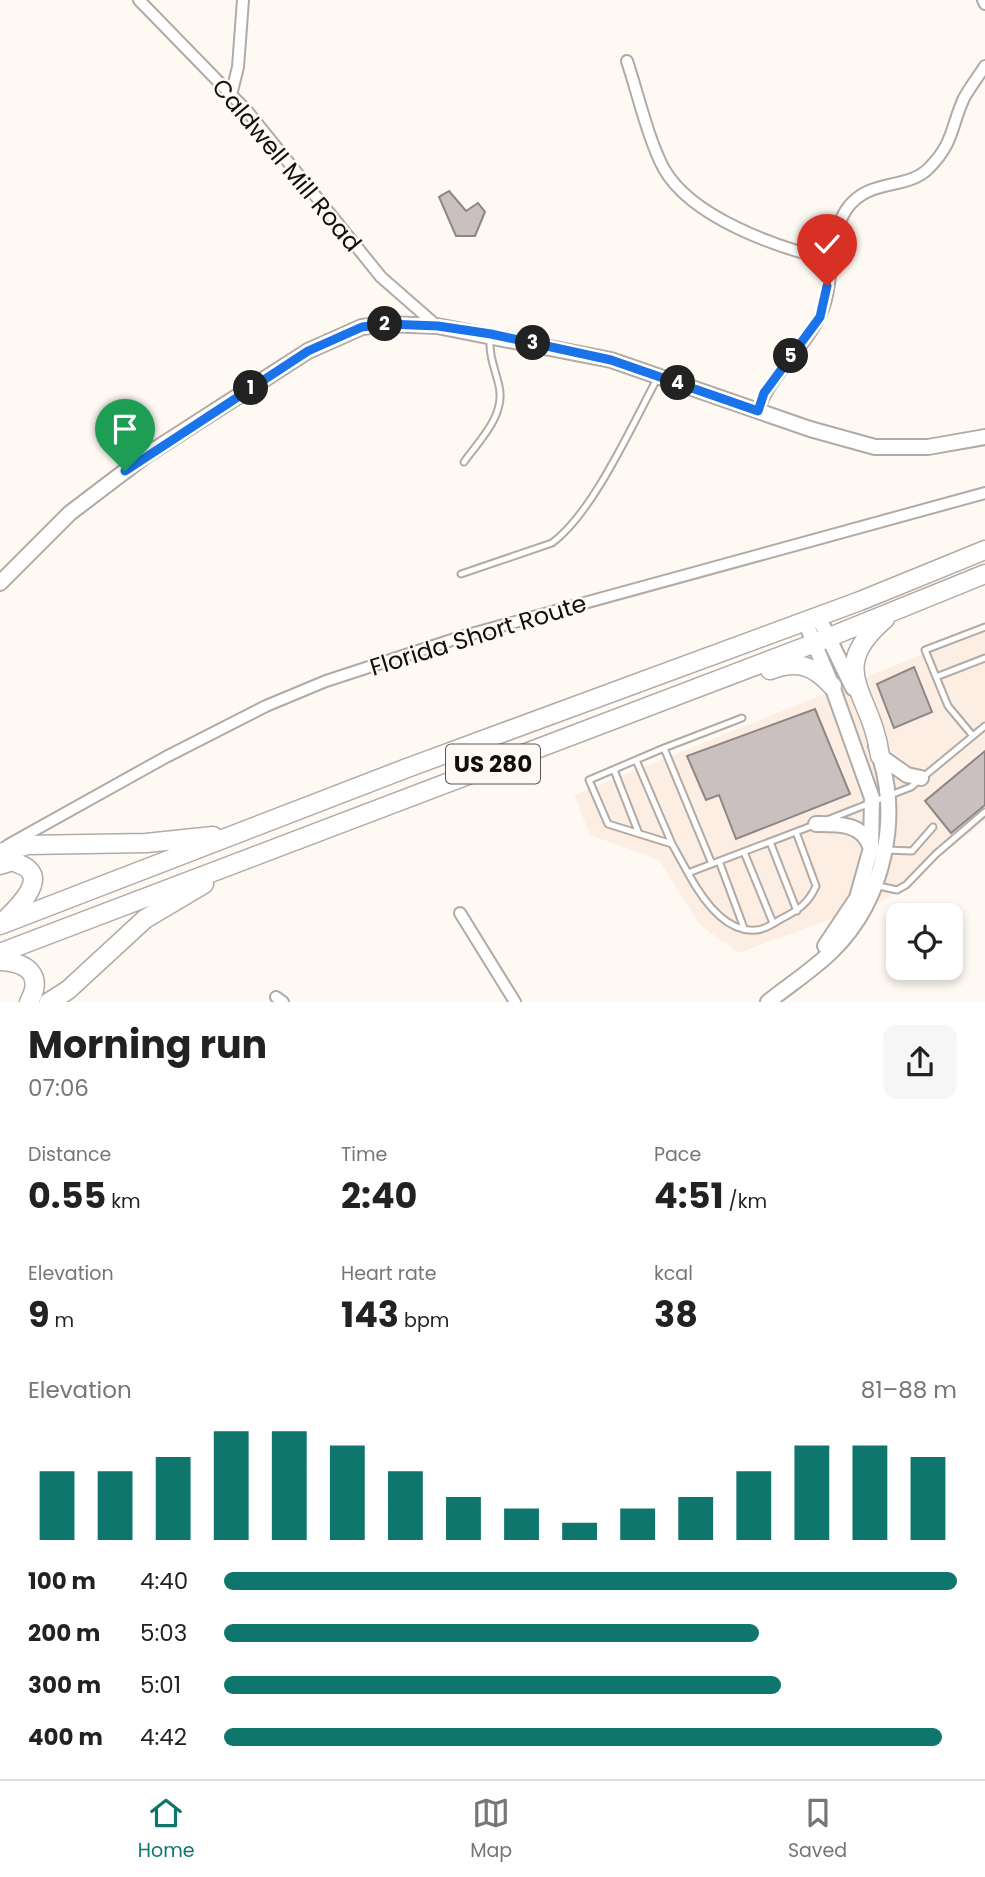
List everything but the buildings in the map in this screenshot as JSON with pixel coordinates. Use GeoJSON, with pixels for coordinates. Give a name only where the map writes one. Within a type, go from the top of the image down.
{"type":"FeatureCollection","features":[{"type":"Feature","properties":{"kind":"highway","name":"US 280"},"geometry":{"type":"LineString","coordinates":[[0,925],[811,619],[985,550]]}},
{"type":"Feature","properties":{"kind":"highway","name":"US 280"},"geometry":{"type":"LineString","coordinates":[[0,953],[822,640],[985,574]]}},
{"type":"Feature","properties":{"kind":"highway"},"geometry":{"type":"LineString","coordinates":[[880,756],[877,732],[853,663],[860,642],[900,607]]}},
{"type":"Feature","properties":{"kind":"highway"},"geometry":{"type":"LineString","coordinates":[[720,678],[738,682],[788,664],[800,664],[813,668],[832,686]]}},
{"type":"Feature","properties":{"kind":"highway"},"geometry":{"type":"LineString","coordinates":[[0,851],[27,845],[146,843],[237,834]]}},
{"type":"Feature","properties":{"kind":"highway"},"geometry":{"type":"LineString","coordinates":[[49,1002],[68,990],[145,919],[243,860]]}},
{"type":"Feature","properties":{"kind":"highway"},"geometry":{"type":"LineString","coordinates":[[0,865],[13,862],[29,870],[32,876],[30,888],[21,904],[0,925]]}},
{"type":"Feature","properties":{"kind":"highway"},"geometry":{"type":"LineString","coordinates":[[0,961],[27,966],[34,973],[35,990],[29,1002]]}},
{"type":"Feature","properties":{"kind":"street","name":"Caldwell Mill Road"},"geometry":{"type":"LineString","coordinates":[[139,0],[232,95],[381,277],[438,326]]}},
{"type":"Feature","properties":{"kind":"street"},"geometry":{"type":"LineString","coordinates":[[232,95],[238,67],[243,0]]}},
{"type":"Feature","properties":{"kind":"street"},"geometry":{"type":"LineString","coordinates":[[627,61],[663,167],[678,190],[728,223],[805,254],[831,260]]}},
{"type":"Feature","properties":{"kind":"street"},"geometry":{"type":"LineString","coordinates":[[758,411],[764,393],[820,317],[831,260],[845,211],[856,199],[878,186],[911,179],[928,170],[949,144],[964,98],[985,66]]}},
{"type":"Feature","properties":{"kind":"street"},"geometry":{"type":"LineString","coordinates":[[0,583],[86,499],[145,456],[308,351],[362,327],[387,324],[438,326],[491,334],[611,360],[758,411],[875,447],[928,447],[985,437]]}},
{"type":"Feature","properties":{"kind":"street","name":"Florida Short Route"},"geometry":{"type":"LineString","coordinates":[[0,851],[166,757],[266,706],[326,681],[464,636],[985,492]]}},
{"type":"Feature","properties":{"kind":"street"},"geometry":{"type":"LineString","coordinates":[[768,1002],[832,951],[869,903],[887,797],[880,756],[851,682],[811,619]]}},
{"type":"Feature","properties":{"kind":"street"},"geometry":{"type":"LineString","coordinates":[[768,1002],[826,945],[858,898],[878,849],[872,803],[832,686],[822,640]]}},
{"type":"Feature","properties":{"kind":"street"},"geometry":{"type":"LineString","coordinates":[[880,756],[907,775],[921,778]]}},
{"type":"Feature","properties":{"kind":"street"},"geometry":{"type":"LineString","coordinates":[[816,824],[856,828],[866,834],[878,849]]}},
{"type":"Feature","properties":{"kind":"street"},"geometry":{"type":"LineString","coordinates":[[460,913],[515,1002]]}},
{"type":"Feature","properties":{"kind":"lane"},"geometry":{"type":"LineString","coordinates":[[464,462],[494,421],[500,402],[500,388],[489,357],[491,334]]}},
{"type":"Feature","properties":{"kind":"lane"},"geometry":{"type":"LineString","coordinates":[[461,575],[552,543],[563,535],[600,481],[659,377]]}},
{"type":"Feature","properties":{"kind":"lane"},"geometry":{"type":"LineString","coordinates":[[973,736],[954,714],[925,650],[985,627]]}},
{"type":"Feature","properties":{"kind":"lane"},"geometry":{"type":"LineString","coordinates":[[936,677],[985,658]]}},
{"type":"Feature","properties":{"kind":"lane"},"geometry":{"type":"LineString","coordinates":[[672,844],[608,824],[589,780],[742,718]]}},
{"type":"Feature","properties":{"kind":"lane"},"geometry":{"type":"LineString","coordinates":[[688,873],[887,797],[921,778],[985,726]]}},
{"type":"Feature","properties":{"kind":"lane"},"geometry":{"type":"LineString","coordinates":[[664,748],[744,928]]}},
{"type":"Feature","properties":{"kind":"lane"},"geometry":{"type":"LineString","coordinates":[[636,760],[672,844],[702,898],[718,914],[744,928],[759,930],[797,911],[816,886],[796,832]]}},
{"type":"Feature","properties":{"kind":"lane"},"geometry":{"type":"LineString","coordinates":[[614,770],[639,834]]}},
{"type":"Feature","properties":{"kind":"lane"},"geometry":{"type":"LineString","coordinates":[[874,886],[897,890],[906,885],[936,854],[985,812]]}},
{"type":"Feature","properties":{"kind":"lane"},"geometry":{"type":"LineString","coordinates":[[878,849],[900,853],[912,851],[933,827]]}},
{"type":"Feature","properties":{"kind":"lane"},"geometry":{"type":"LineString","coordinates":[[770,842],[797,911]]}},
{"type":"Feature","properties":{"kind":"lane"},"geometry":{"type":"LineString","coordinates":[[744,852],[773,923]]}},
{"type":"Feature","properties":{"kind":"shaded area"},"geometry":{"type":"Polygon","coordinates":[[[985,629],[985,821],[886,899],[738,953],[699,924],[659,860],[590,835],[574,795],[985,629]]]}},
{"type":"Feature","properties":{"kind":"route"},"geometry":{"type":"LineString","coordinates":[[125,471],[308,351],[362,327],[387,324],[438,326],[491,334],[611,360],[758,411],[764,393],[820,317],[827,286]]}}]}
